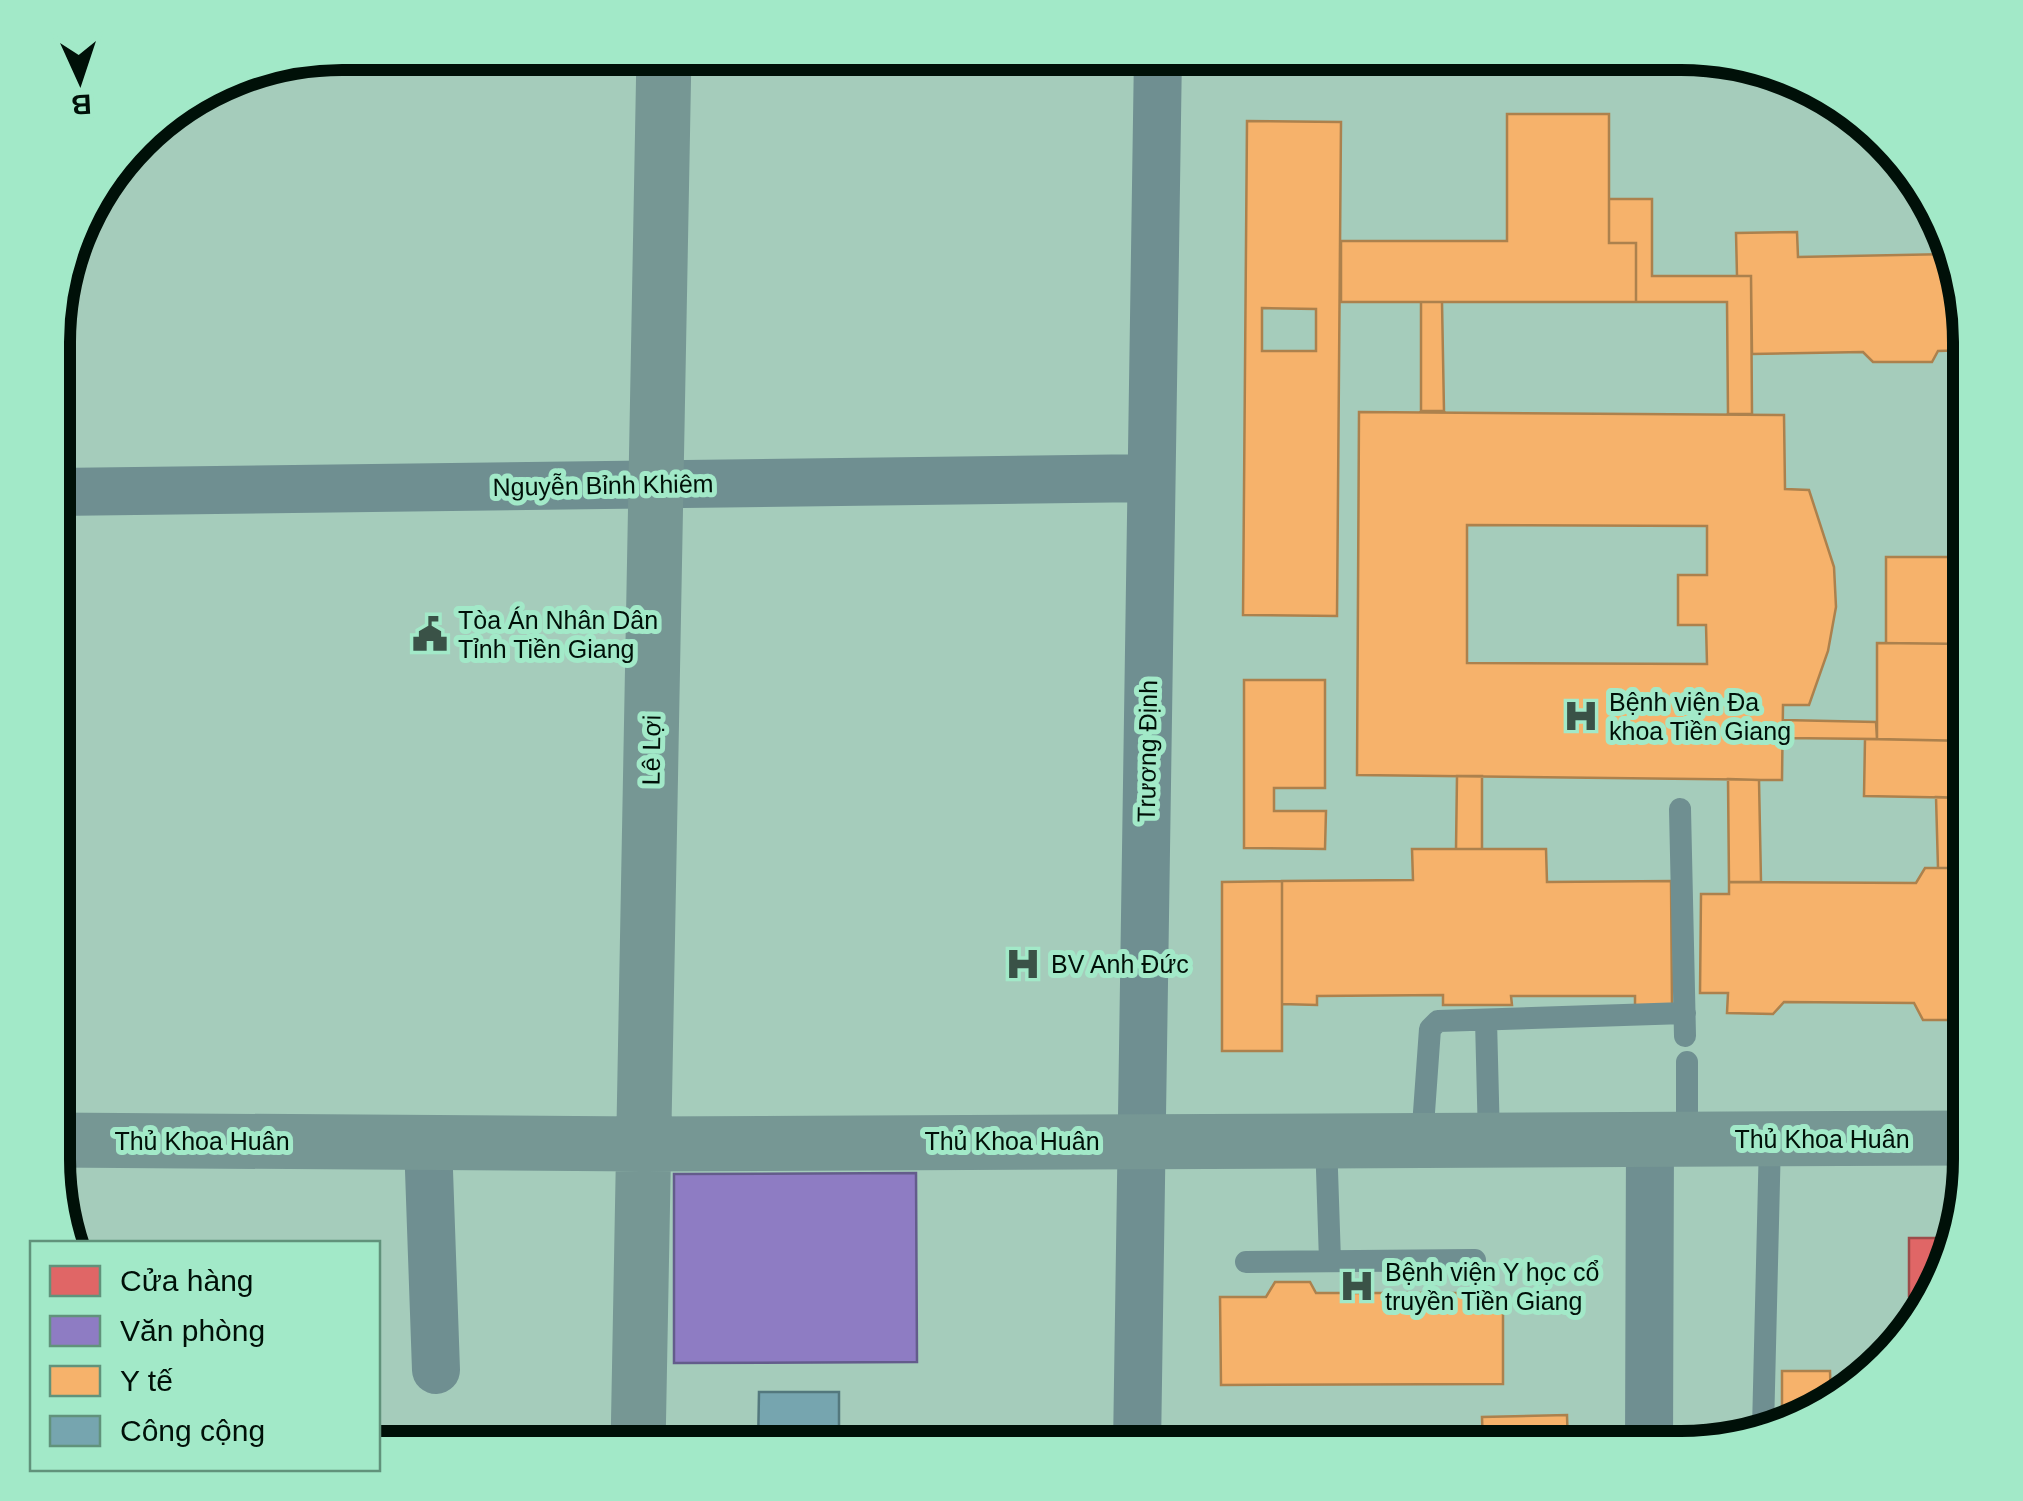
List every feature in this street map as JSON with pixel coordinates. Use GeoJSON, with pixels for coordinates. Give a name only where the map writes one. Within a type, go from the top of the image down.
{"type":"FeatureCollection","features":[{"type":"Feature","properties":{"kind":"main road","name":"Lê Lợi"},"geometry":{"type":"LineString","coordinates":[[638,1430],[664,70]]}},
{"type":"Feature","properties":{"kind":"main road","name":"Thủ Khoa Huân"},"geometry":{"type":"LineString","coordinates":[[71,1140],[643,1144],[1952,1138]]}},
{"type":"Feature","properties":{"kind":"street","name":"Trương Định"},"geometry":{"type":"LineString","coordinates":[[1138,1431],[1158,71]]}},
{"type":"Feature","properties":{"kind":"street","name":"Nguyễn Bỉnh Khiêm"},"geometry":{"type":"LineString","coordinates":[[70,492],[1151,478]]}},
{"type":"Feature","properties":{"kind":"street"},"geometry":{"type":"LineString","coordinates":[[1650,1431],[1668,1140]]}},
{"type":"Feature","properties":{"kind":"street"},"geometry":{"type":"LineString","coordinates":[[428,1142],[436,1370]]}},
{"type":"Feature","properties":{"kind":"lane"},"geometry":{"type":"LineString","coordinates":[[1422,1140],[1430,1029],[1438,1021],[1685,1024],[1680,810]]}},
{"type":"Feature","properties":{"kind":"lane"},"geometry":{"type":"LineString","coordinates":[[1486,1020],[1489,1140]]}},
{"type":"Feature","properties":{"kind":"lane"},"geometry":{"type":"LineString","coordinates":[[1668,1140],[1686,1062]]}},
{"type":"Feature","properties":{"kind":"lane"},"geometry":{"type":"LineString","coordinates":[[1326,1140],[1330,1261]]}},
{"type":"Feature","properties":{"kind":"lane"},"geometry":{"type":"LineString","coordinates":[[1764,1417],[1770,1140]]}},
{"type":"Feature","properties":{"kind":"lane"},"geometry":{"type":"LineString","coordinates":[[1246,1262],[1475,1260]]}},
{"type":"Feature","properties":{"kind":"building: Cửa hàng"},"geometry":{"type":"Polygon","coordinates":[[[1909,1238],[1941,1238],[1917,1295],[1909,1296],[1909,1238]]]}},
{"type":"Feature","properties":{"kind":"building: Văn phòng"},"geometry":{"type":"Polygon","coordinates":[[[916,1173],[917,1362],[674,1363],[674,1174],[916,1173]]]}},
{"type":"Feature","properties":{"kind":"building: Y tế"},"geometry":{"type":"Polygon","coordinates":[[[1507,114],[1609,114],[1609,243],[1636,243],[1636,302],[1341,302],[1341,241],[1507,241],[1507,114]]]}},
{"type":"Feature","properties":{"kind":"building: Y tế"},"geometry":{"type":"Polygon","coordinates":[[[1247,121],[1341,122],[1337,616],[1243,615],[1247,121]],[[1262,308],[1262,351],[1316,351],[1316,309],[1262,308]]]}},
{"type":"Feature","properties":{"kind":"building: Y tế"},"geometry":{"type":"Polygon","coordinates":[[[1609,199],[1652,199],[1652,276],[1751,276],[1752,414],[1728,414],[1727,302],[1636,302],[1636,243],[1609,243],[1609,199]]]}},
{"type":"Feature","properties":{"kind":"building: Y tế"},"geometry":{"type":"Polygon","coordinates":[[[1797,232],[1798,257],[1938,254],[1948,289],[1952,351],[1938,351],[1932,362],[1873,362],[1863,352],[1752,354],[1751,276],[1737,276],[1736,233],[1797,232]]]}},
{"type":"Feature","properties":{"kind":"building: Y tế"},"geometry":{"type":"Polygon","coordinates":[[[1421,302],[1442,302],[1444,411],[1421,411],[1421,302]]]}},
{"type":"Feature","properties":{"kind":"building: Y tế"},"geometry":{"type":"Polygon","coordinates":[[[1359,412],[1784,415],[1785,489],[1809,490],[1834,567],[1836,607],[1828,651],[1809,705],[1783,705],[1782,780],[1357,775],[1359,412]],[[1467,525],[1467,663],[1707,664],[1706,625],[1678,625],[1678,575],[1707,575],[1707,526],[1467,525]]]}},
{"type":"Feature","properties":{"kind":"building: Y tế"},"geometry":{"type":"Polygon","coordinates":[[[1886,557],[1952,557],[1952,644],[1886,643],[1886,557]]]}},
{"type":"Feature","properties":{"kind":"building: Y tế"},"geometry":{"type":"Polygon","coordinates":[[[1877,643],[1952,644],[1952,741],[1877,739],[1877,643]]]}},
{"type":"Feature","properties":{"kind":"building: Y tế"},"geometry":{"type":"Polygon","coordinates":[[[1244,680],[1325,680],[1325,788],[1274,788],[1274,811],[1326,811],[1325,849],[1244,848],[1244,680]]]}},
{"type":"Feature","properties":{"kind":"building: Y tế"},"geometry":{"type":"Polygon","coordinates":[[[1783,720],[1876,722],[1877,739],[1783,738],[1783,720]]]}},
{"type":"Feature","properties":{"kind":"building: Y tế"},"geometry":{"type":"Polygon","coordinates":[[[1865,739],[1952,741],[1952,798],[1864,796],[1865,739]]]}},
{"type":"Feature","properties":{"kind":"building: Y tế"},"geometry":{"type":"Polygon","coordinates":[[[1457,776],[1482,776],[1482,849],[1456,849],[1457,776]]]}},
{"type":"Feature","properties":{"kind":"building: Y tế"},"geometry":{"type":"Polygon","coordinates":[[[1728,779],[1759,780],[1761,882],[1729,882],[1728,779]]]}},
{"type":"Feature","properties":{"kind":"building: Y tế"},"geometry":{"type":"Polygon","coordinates":[[[1936,797],[1952,798],[1952,868],[1938,868],[1936,797]]]}},
{"type":"Feature","properties":{"kind":"building: Y tế"},"geometry":{"type":"Polygon","coordinates":[[[1412,849],[1546,849],[1547,882],[1671,881],[1672,1008],[1635,1009],[1635,996],[1511,996],[1512,1005],[1443,1005],[1443,995],[1317,996],[1317,1005],[1282,1004],[1282,881],[1413,880],[1412,849]]]}},
{"type":"Feature","properties":{"kind":"building: Y tế"},"geometry":{"type":"Polygon","coordinates":[[[1925,868],[1952,868],[1952,1020],[1923,1020],[1914,1003],[1784,1002],[1773,1014],[1727,1013],[1728,993],[1700,993],[1701,894],[1729,894],[1729,882],[1916,883],[1925,868]]]}},
{"type":"Feature","properties":{"kind":"building: Y tế"},"geometry":{"type":"Polygon","coordinates":[[[1282,881],[1282,1051],[1222,1051],[1222,882],[1282,881]]]}},
{"type":"Feature","properties":{"kind":"building: Y tế"},"geometry":{"type":"Polygon","coordinates":[[[1275,1282],[1310,1282],[1316,1293],[1503,1293],[1503,1384],[1221,1385],[1220,1297],[1266,1297],[1275,1282]]]}},
{"type":"Feature","properties":{"kind":"building: Y tế"},"geometry":{"type":"Polygon","coordinates":[[[1782,1371],[1830,1371],[1830,1386],[1782,1411],[1782,1371]]]}},
{"type":"Feature","properties":{"kind":"building: Y tế"},"geometry":{"type":"Polygon","coordinates":[[[1567,1415],[1567,1431],[1482,1431],[1482,1417],[1567,1415]]]}},
{"type":"Feature","properties":{"kind":"building: Công cộng"},"geometry":{"type":"Polygon","coordinates":[[[759,1392],[839,1392],[839,1430],[758,1430],[759,1392]]]}},
{"type":"Feature","properties":{"kind":"place","name":"Tòa Án Nhân Dân Tỉnh Tiền Giang"},"geometry":{"type":"Point","coordinates":[430,634]}},
{"type":"Feature","properties":{"kind":"place","name":"Bệnh viện Đa khoa Tiền Giang"},"geometry":{"type":"Point","coordinates":[1581,716]}},
{"type":"Feature","properties":{"kind":"place","name":"BV Anh Đức"},"geometry":{"type":"Point","coordinates":[1023,964]}},
{"type":"Feature","properties":{"kind":"place","name":"Bệnh viện Y học cổ truyền Tiền Giang"},"geometry":{"type":"Point","coordinates":[1357,1286]}}]}
